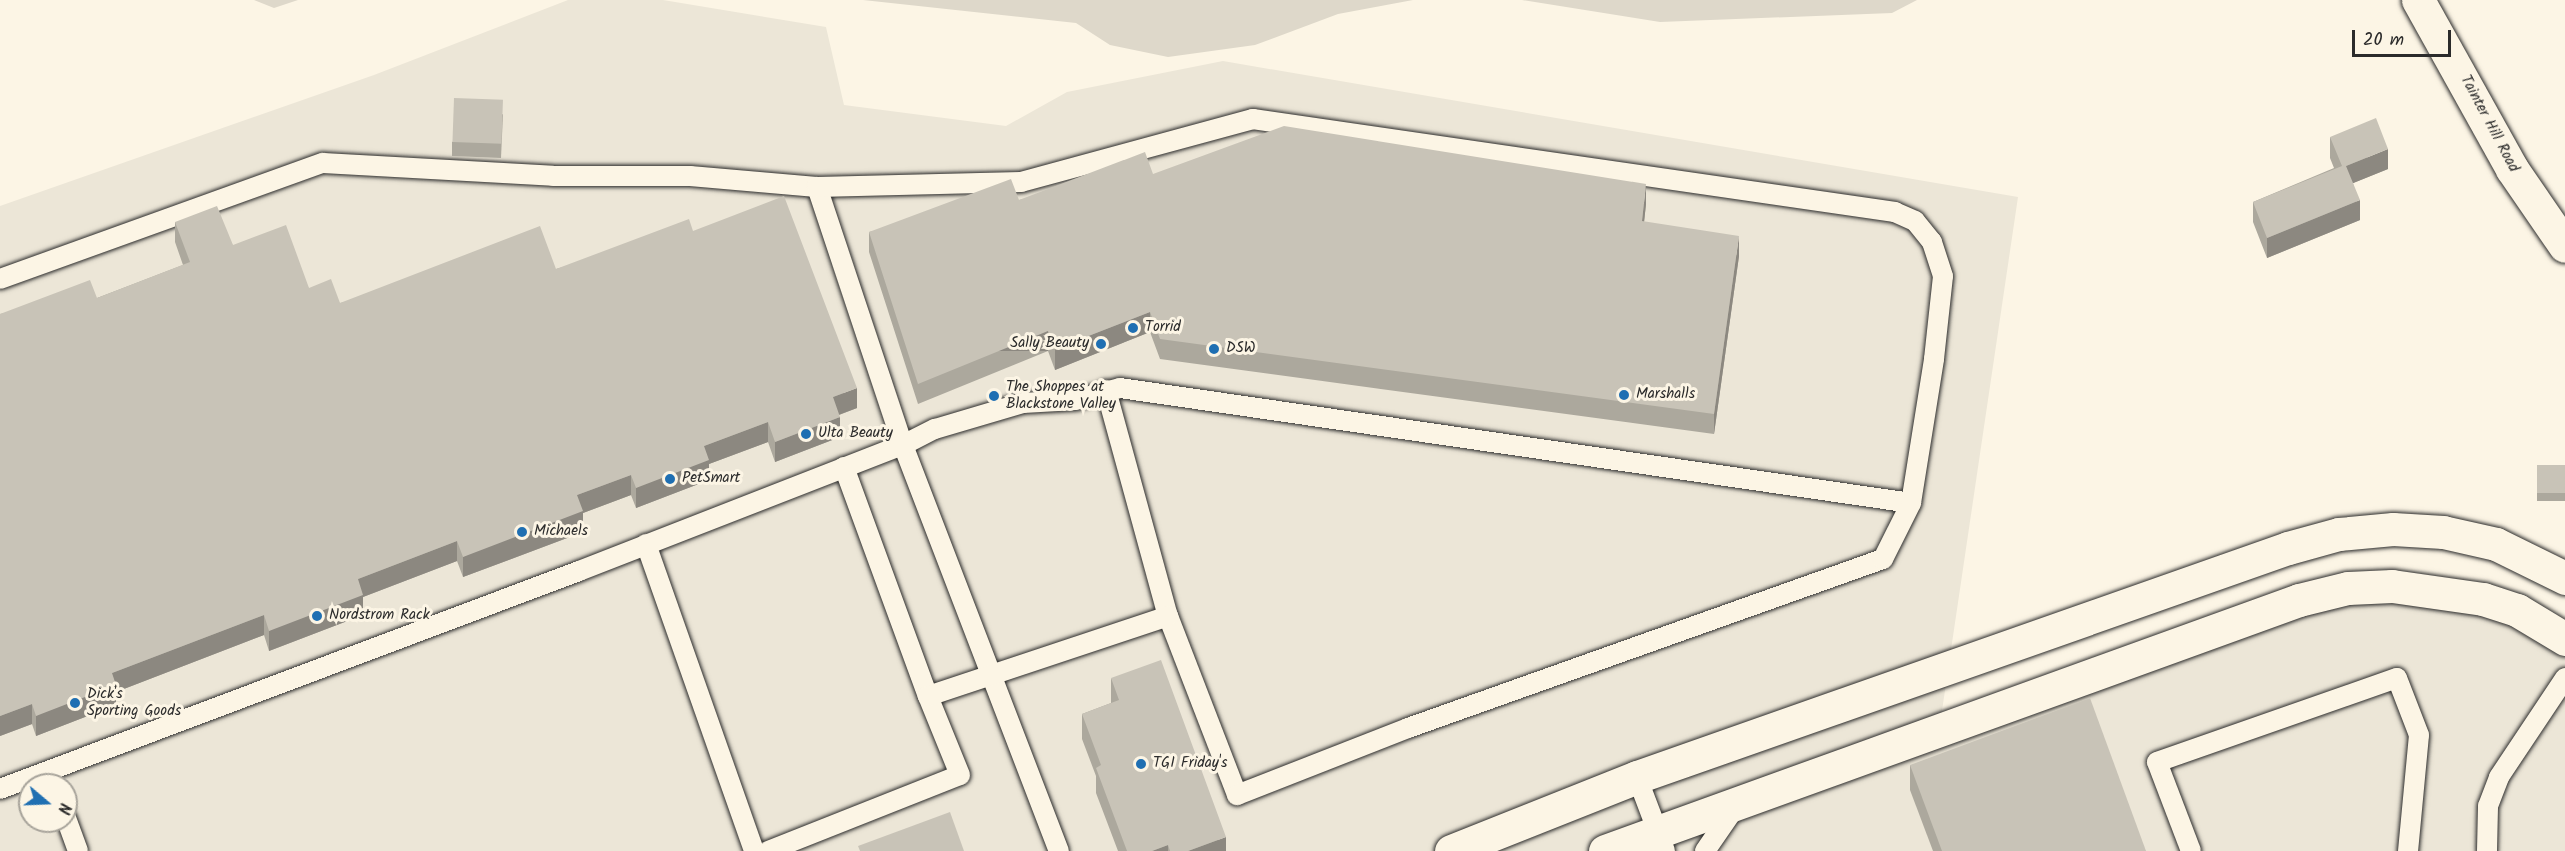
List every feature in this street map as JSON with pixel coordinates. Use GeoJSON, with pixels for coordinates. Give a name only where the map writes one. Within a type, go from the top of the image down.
{"type":"FeatureCollection","features":[{"type":"Feature","properties":{"kind":"street","name":"Tainter Hill Road"},"geometry":{"type":"LineString","coordinates":[[2418,0],[2512,169],[2565,246]]}},
{"type":"Feature","properties":{"kind":"street"},"geometry":{"type":"LineString","coordinates":[[1451,851],[1637,777],[2288,548],[2339,534],[2392,529],[2443,532],[2496,544],[2565,578]]}},
{"type":"Feature","properties":{"kind":"street"},"geometry":{"type":"LineString","coordinates":[[1605,851],[1661,842],[1737,804],[2299,600],[2348,588],[2392,586],[2483,599],[2517,610],[2565,639]]}},
{"type":"Feature","properties":{"kind":"lane"},"geometry":{"type":"LineString","coordinates":[[0,279],[323,163],[553,176],[690,176],[817,187],[1021,182],[1254,119],[1895,212],[1915,221],[1932,242],[1942,276],[1934,359],[1911,503],[1883,559],[1418,724],[1237,795],[1168,616],[1106,390]]}},
{"type":"Feature","properties":{"kind":"lane"},"geometry":{"type":"LineString","coordinates":[[817,187],[903,445],[1059,851]]}},
{"type":"Feature","properties":{"kind":"lane"},"geometry":{"type":"LineString","coordinates":[[65,773],[975,415],[1023,403],[1076,400],[1106,390],[1120,388],[1911,503]]}},
{"type":"Feature","properties":{"kind":"lane"},"geometry":{"type":"LineString","coordinates":[[768,851],[960,775],[928,696],[844,467]]}},
{"type":"Feature","properties":{"kind":"lane"},"geometry":{"type":"LineString","coordinates":[[646,544],[754,851]]}},
{"type":"Feature","properties":{"kind":"lane"},"geometry":{"type":"LineString","coordinates":[[928,696],[991,673],[1168,616]]}},
{"type":"Feature","properties":{"kind":"lane"},"geometry":{"type":"LineString","coordinates":[[2191,851],[2157,762],[2397,678],[2419,735],[2408,851]]}},
{"type":"Feature","properties":{"kind":"lane"},"geometry":{"type":"LineString","coordinates":[[2487,851],[2488,806],[2499,777],[2565,678]]}},
{"type":"Feature","properties":{"kind":"lane"},"geometry":{"type":"LineString","coordinates":[[1637,777],[1661,842]]}},
{"type":"Feature","properties":{"kind":"lane"},"geometry":{"type":"LineString","coordinates":[[0,789],[18,785]]}},
{"type":"Feature","properties":{"kind":"lane"},"geometry":{"type":"LineString","coordinates":[[1705,851],[1737,804]]}},
{"type":"Feature","properties":{"kind":"lane"},"geometry":{"type":"LineString","coordinates":[[71,833],[78,851]]}},
{"type":"Feature","properties":{"kind":"shaded area"},"geometry":{"type":"Polygon","coordinates":[[[254,0],[298,0],[274,8],[254,0]]]}},
{"type":"Feature","properties":{"kind":"shaded area","name":"The Shoppes at Blackstone Valley"},"geometry":{"type":"Polygon","coordinates":[[[568,0],[663,0],[826,27],[844,105],[1006,126],[1067,92],[1223,61],[2018,197],[1939,731],[2392,586],[2565,639],[2565,851],[0,851],[0,206],[374,75],[568,0]]]}},
{"type":"Feature","properties":{"kind":"shaded area"},"geometry":{"type":"Polygon","coordinates":[[[863,0],[1413,0],[1338,14],[1255,45],[1168,57],[1110,45],[1076,23],[863,0]]]}},
{"type":"Feature","properties":{"kind":"shaded area"},"geometry":{"type":"Polygon","coordinates":[[[1522,0],[1917,0],[1892,13],[1660,22],[1522,0]]]}},
{"type":"Feature","properties":{"kind":"building"},"geometry":{"type":"Polygon","coordinates":[[[454,98],[503,100],[501,144],[452,142],[454,98]]]}},
{"type":"Feature","properties":{"kind":"building"},"geometry":{"type":"Polygon","coordinates":[[[2376,118],[2388,149],[2346,166],[2360,200],[2267,238],[2253,202],[2342,166],[2330,137],[2376,118]]]}},
{"type":"Feature","properties":{"kind":"building"},"geometry":{"type":"Polygon","coordinates":[[[1284,126],[1646,184],[1642,221],[1739,236],[1714,414],[1160,339],[1150,312],[1055,349],[1048,331],[918,384],[869,232],[1011,179],[1019,200],[1145,152],[1153,174],[1284,126]]]}},
{"type":"Feature","properties":{"kind":"building"},"geometry":{"type":"Polygon","coordinates":[[[784,196],[857,388],[833,397],[840,417],[775,442],[768,422],[704,446],[709,460],[636,488],[631,475],[577,495],[583,511],[463,557],[457,541],[358,579],[363,595],[269,631],[264,615],[112,673],[116,685],[36,716],[32,704],[0,716],[0,314],[90,280],[97,298],[190,262],[175,222],[217,206],[233,245],[286,225],[309,288],[331,279],[340,303],[540,226],[556,269],[689,219],[693,231],[784,196]]]}},
{"type":"Feature","properties":{"kind":"building"},"geometry":{"type":"Polygon","coordinates":[[[2537,465],[2565,465],[2565,493],[2537,493],[2537,465]]]}},
{"type":"Feature","properties":{"kind":"building","name":"TGI Friday's"},"geometry":{"type":"Polygon","coordinates":[[[1161,660],[1226,837],[1188,851],[1170,851],[1168,845],[1152,851],[1127,851],[1096,768],[1101,765],[1082,714],[1119,700],[1111,678],[1161,660]]]}},
{"type":"Feature","properties":{"kind":"building"},"geometry":{"type":"Polygon","coordinates":[[[2090,698],[2146,851],[1942,851],[1910,765],[2090,698]]]}},
{"type":"Feature","properties":{"kind":"building"},"geometry":{"type":"Polygon","coordinates":[[[950,812],[964,851],[860,851],[858,846],[950,812]]]}},
{"type":"Feature","properties":{"kind":"place","name":"Torrid"},"geometry":{"type":"Point","coordinates":[1133,328]}},
{"type":"Feature","properties":{"kind":"place","name":"Sally Beauty"},"geometry":{"type":"Point","coordinates":[1101,344]}},
{"type":"Feature","properties":{"kind":"place","name":"DSW"},"geometry":{"type":"Point","coordinates":[1214,349]}},
{"type":"Feature","properties":{"kind":"place","name":"Marshalls"},"geometry":{"type":"Point","coordinates":[1624,395]}},
{"type":"Feature","properties":{"kind":"place","name":"The Shoppes at Blackstone Valley"},"geometry":{"type":"Point","coordinates":[994,396]}},
{"type":"Feature","properties":{"kind":"place","name":"Ulta Beauty"},"geometry":{"type":"Point","coordinates":[806,434]}},
{"type":"Feature","properties":{"kind":"place","name":"PetSmart"},"geometry":{"type":"Point","coordinates":[670,479]}},
{"type":"Feature","properties":{"kind":"place","name":"Michaels"},"geometry":{"type":"Point","coordinates":[522,532]}},
{"type":"Feature","properties":{"kind":"place","name":"Nordstrom Rack"},"geometry":{"type":"Point","coordinates":[317,616]}},
{"type":"Feature","properties":{"kind":"place","name":"Dick's Sporting Goods"},"geometry":{"type":"Point","coordinates":[75,703]}},
{"type":"Feature","properties":{"kind":"place","name":"TGI Friday's"},"geometry":{"type":"Point","coordinates":[1141,764]}}]}
